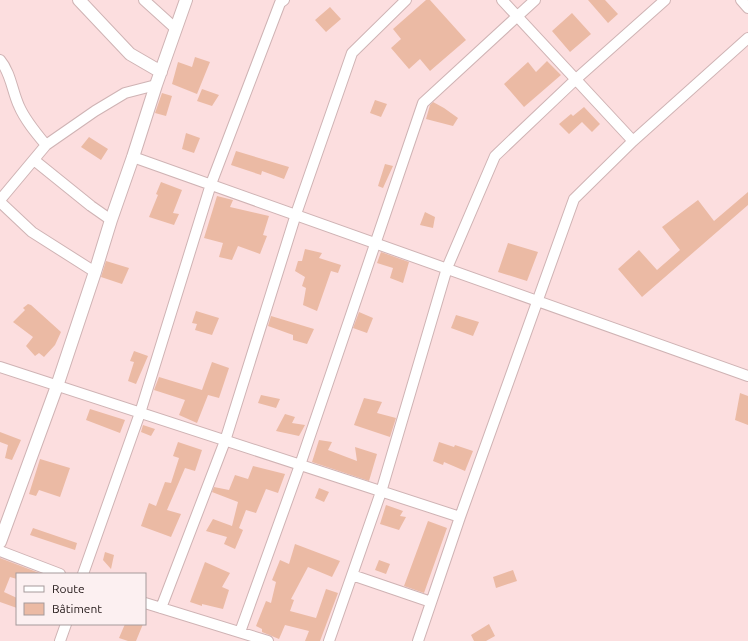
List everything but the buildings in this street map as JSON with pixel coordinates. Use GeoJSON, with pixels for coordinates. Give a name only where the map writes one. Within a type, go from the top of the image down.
{"type":"FeatureCollection","features":[{"type":"Feature","properties":{"kind":"street"},"geometry":{"type":"LineString","coordinates":[[79,0],[130,54],[161,72]]}},
{"type":"Feature","properties":{"kind":"street"},"geometry":{"type":"LineString","coordinates":[[144,0],[176,29]]}},
{"type":"Feature","properties":{"kind":"street"},"geometry":{"type":"LineString","coordinates":[[0,542],[57,386],[156,85],[186,0]]}},
{"type":"Feature","properties":{"kind":"street"},"geometry":{"type":"LineString","coordinates":[[83,573],[140,413],[211,184],[280,3],[284,0]]}},
{"type":"Feature","properties":{"kind":"street"},"geometry":{"type":"LineString","coordinates":[[162,608],[225,441],[296,214],[352,53],[406,0]]}},
{"type":"Feature","properties":{"kind":"street"},"geometry":{"type":"LineString","coordinates":[[502,0],[633,141]]}},
{"type":"Feature","properties":{"kind":"street"},"geometry":{"type":"LineString","coordinates":[[240,632],[300,465],[423,103],[535,0]]}},
{"type":"Feature","properties":{"kind":"street"},"geometry":{"type":"LineString","coordinates":[[329,641],[381,492],[447,268],[495,156],[575,80],[665,0]]}},
{"type":"Feature","properties":{"kind":"street"},"geometry":{"type":"LineString","coordinates":[[741,0],[748,8]]}},
{"type":"Feature","properties":{"kind":"street"},"geometry":{"type":"LineString","coordinates":[[418,641],[460,517],[574,199],[633,141],[748,38]]}},
{"type":"Feature","properties":{"kind":"street"},"geometry":{"type":"LineString","coordinates":[[0,60],[6,66],[19,106],[34,131],[46,145]]}},
{"type":"Feature","properties":{"kind":"street"},"geometry":{"type":"LineString","coordinates":[[95,272],[32,232],[0,201],[46,145],[95,111],[125,93],[156,85]]}},
{"type":"Feature","properties":{"kind":"street"},"geometry":{"type":"LineString","coordinates":[[133,157],[748,376]]}},
{"type":"Feature","properties":{"kind":"street"},"geometry":{"type":"LineString","coordinates":[[34,160],[91,206],[111,220]]}},
{"type":"Feature","properties":{"kind":"street"},"geometry":{"type":"LineString","coordinates":[[0,367],[460,517]]}},
{"type":"Feature","properties":{"kind":"street"},"geometry":{"type":"LineString","coordinates":[[0,551],[57,573]]}},
{"type":"Feature","properties":{"kind":"street"},"geometry":{"type":"LineString","coordinates":[[352,575],[431,602]]}},
{"type":"Feature","properties":{"kind":"street"},"geometry":{"type":"LineString","coordinates":[[146,603],[268,641]]}},
{"type":"Feature","properties":{"kind":"street"},"geometry":{"type":"LineString","coordinates":[[60,641],[66,625]]}}]}
